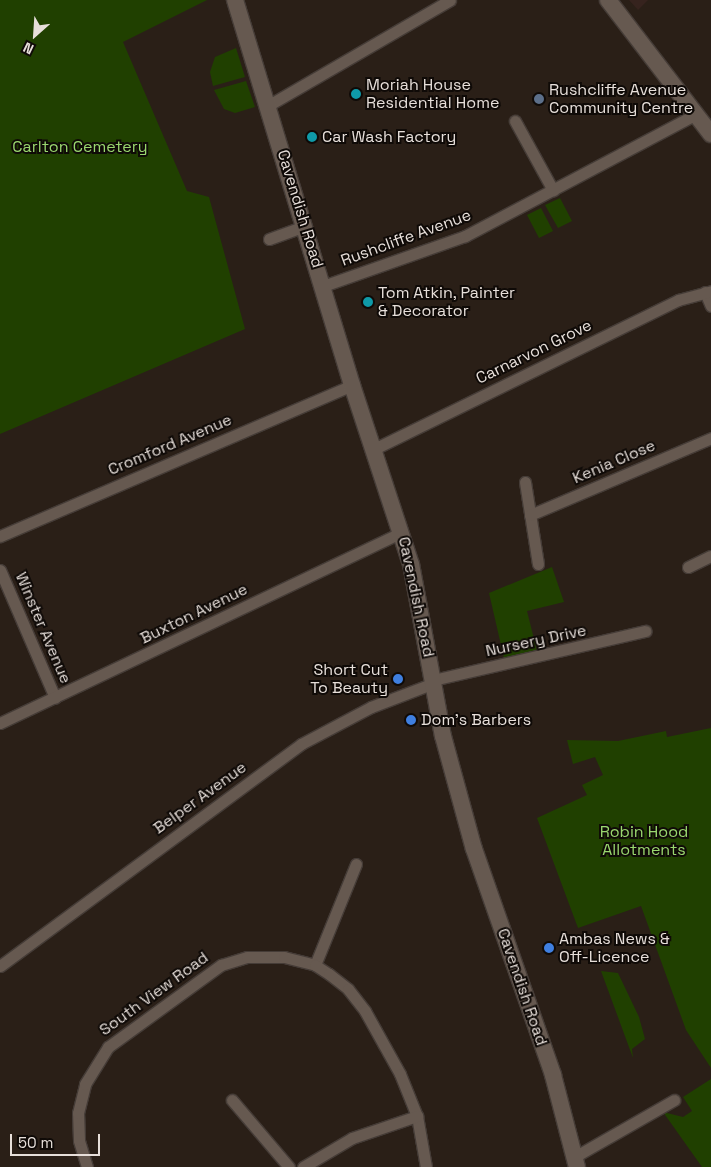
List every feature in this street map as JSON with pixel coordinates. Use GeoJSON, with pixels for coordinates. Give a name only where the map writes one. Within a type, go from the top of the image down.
{"type":"FeatureCollection","features":[{"type":"Feature","properties":{"kind":"street","name":"Cavendish Road"},"geometry":{"type":"LineString","coordinates":[[235,0],[269,105],[352,384],[402,532],[420,603],[443,736],[474,849],[553,1074],[577,1161]]}},
{"type":"Feature","properties":{"kind":"street"},"geometry":{"type":"LineString","coordinates":[[269,105],[450,0]]}},
{"type":"Feature","properties":{"kind":"street"},"geometry":{"type":"LineString","coordinates":[[608,0],[710,130]]}},
{"type":"Feature","properties":{"kind":"street","name":"Rushcliffe Avenue"},"geometry":{"type":"LineString","coordinates":[[323,286],[465,236],[696,114]]}},
{"type":"Feature","properties":{"kind":"street"},"geometry":{"type":"LineString","coordinates":[[515,120],[553,190]]}},
{"type":"Feature","properties":{"kind":"street"},"geometry":{"type":"LineString","coordinates":[[270,240],[305,226]]}},
{"type":"Feature","properties":{"kind":"street"},"geometry":{"type":"LineString","coordinates":[[708,292],[711,306]]}},
{"type":"Feature","properties":{"kind":"street","name":"Carnarvon Grove"},"geometry":{"type":"LineString","coordinates":[[374,449],[678,300],[708,292]]}},
{"type":"Feature","properties":{"kind":"street","name":"Cromford Avenue"},"geometry":{"type":"LineString","coordinates":[[0,536],[352,384]]}},
{"type":"Feature","properties":{"kind":"street","name":"Kenia Close"},"geometry":{"type":"LineString","coordinates":[[530,515],[711,438]]}},
{"type":"Feature","properties":{"kind":"street"},"geometry":{"type":"LineString","coordinates":[[525,482],[538,564]]}},
{"type":"Feature","properties":{"kind":"street","name":"Buxton Avenue"},"geometry":{"type":"LineString","coordinates":[[0,723],[402,532]]}},
{"type":"Feature","properties":{"kind":"street"},"geometry":{"type":"LineString","coordinates":[[688,567],[711,556]]}},
{"type":"Feature","properties":{"kind":"street","name":"Winster Avenue"},"geometry":{"type":"LineString","coordinates":[[0,570],[55,698]]}},
{"type":"Feature","properties":{"kind":"street","name":"Nursery Drive"},"geometry":{"type":"LineString","coordinates":[[434,682],[645,631]]}},
{"type":"Feature","properties":{"kind":"street","name":"Belper Avenue"},"geometry":{"type":"LineString","coordinates":[[0,966],[301,744],[371,707],[434,682]]}},
{"type":"Feature","properties":{"kind":"street"},"geometry":{"type":"LineString","coordinates":[[315,965],[356,864]]}},
{"type":"Feature","properties":{"kind":"street","name":"South View Road"},"geometry":{"type":"LineString","coordinates":[[87,1167],[79,1140],[78,1113],[85,1084],[108,1047],[221,965],[247,957],[275,957],[315,965],[348,989],[365,1011],[393,1059],[417,1116],[426,1167]]}},
{"type":"Feature","properties":{"kind":"street"},"geometry":{"type":"LineString","coordinates":[[232,1100],[289,1167]]}},
{"type":"Feature","properties":{"kind":"street"},"geometry":{"type":"LineString","coordinates":[[577,1161],[674,1100]]}},
{"type":"Feature","properties":{"kind":"street"},"geometry":{"type":"LineString","coordinates":[[303,1167],[352,1138],[417,1116]]}},
{"type":"Feature","properties":{"kind":"shaded area"},"geometry":{"type":"Polygon","coordinates":[[[629,0],[648,0],[638,10],[629,0]]]}},
{"type":"Feature","properties":{"kind":"green space","name":"Carlton Cemetery"},"geometry":{"type":"Polygon","coordinates":[[[0,0],[207,0],[123,42],[187,191],[209,197],[245,329],[0,434],[0,0]]]}},
{"type":"Feature","properties":{"kind":"green space"},"geometry":{"type":"Polygon","coordinates":[[[236,48],[245,77],[213,86],[210,72],[215,57],[236,48]]]}},
{"type":"Feature","properties":{"kind":"green space"},"geometry":{"type":"Polygon","coordinates":[[[246,81],[255,107],[235,113],[224,109],[214,90],[246,81]]]}},
{"type":"Feature","properties":{"kind":"green space"},"geometry":{"type":"Polygon","coordinates":[[[560,198],[572,221],[558,228],[545,205],[560,198]]]}},
{"type":"Feature","properties":{"kind":"green space"},"geometry":{"type":"Polygon","coordinates":[[[541,208],[553,231],[539,238],[527,215],[541,208]]]}},
{"type":"Feature","properties":{"kind":"green space"},"geometry":{"type":"Polygon","coordinates":[[[552,567],[564,602],[527,611],[537,651],[504,658],[489,593],[552,567]]]}},
{"type":"Feature","properties":{"kind":"green space","name":"Robin Hood Allotments"},"geometry":{"type":"Polygon","coordinates":[[[711,728],[711,1068],[686,1030],[641,906],[578,928],[537,818],[587,795],[582,785],[603,775],[595,757],[573,764],[567,740],[618,741],[666,731],[667,737],[711,728]]]}},
{"type":"Feature","properties":{"kind":"green space"},"geometry":{"type":"Polygon","coordinates":[[[601,971],[618,973],[639,1017],[645,1039],[632,1049],[633,1058],[601,971]]]}},
{"type":"Feature","properties":{"kind":"green space"},"geometry":{"type":"Polygon","coordinates":[[[711,1079],[711,1167],[702,1167],[663,1112],[683,1117],[692,1111],[683,1097],[711,1079]]]}},
{"type":"Feature","properties":{"kind":"place","name":"Moriah House Residential Home"},"geometry":{"type":"Point","coordinates":[356,94]}},
{"type":"Feature","properties":{"kind":"place","name":"Rushcliffe Avenue Community Centre"},"geometry":{"type":"Point","coordinates":[539,99]}},
{"type":"Feature","properties":{"kind":"place","name":"Car Wash Factory"},"geometry":{"type":"Point","coordinates":[312,137]}},
{"type":"Feature","properties":{"kind":"place","name":"Tom Atkin, Painter & Decorator"},"geometry":{"type":"Point","coordinates":[368,302]}},
{"type":"Feature","properties":{"kind":"place","name":"Short Cut To Beauty"},"geometry":{"type":"Point","coordinates":[398,679]}},
{"type":"Feature","properties":{"kind":"place","name":"Dom's Barbers"},"geometry":{"type":"Point","coordinates":[411,720]}},
{"type":"Feature","properties":{"kind":"place","name":"Ambas News & Off-Licence"},"geometry":{"type":"Point","coordinates":[549,948]}}]}
